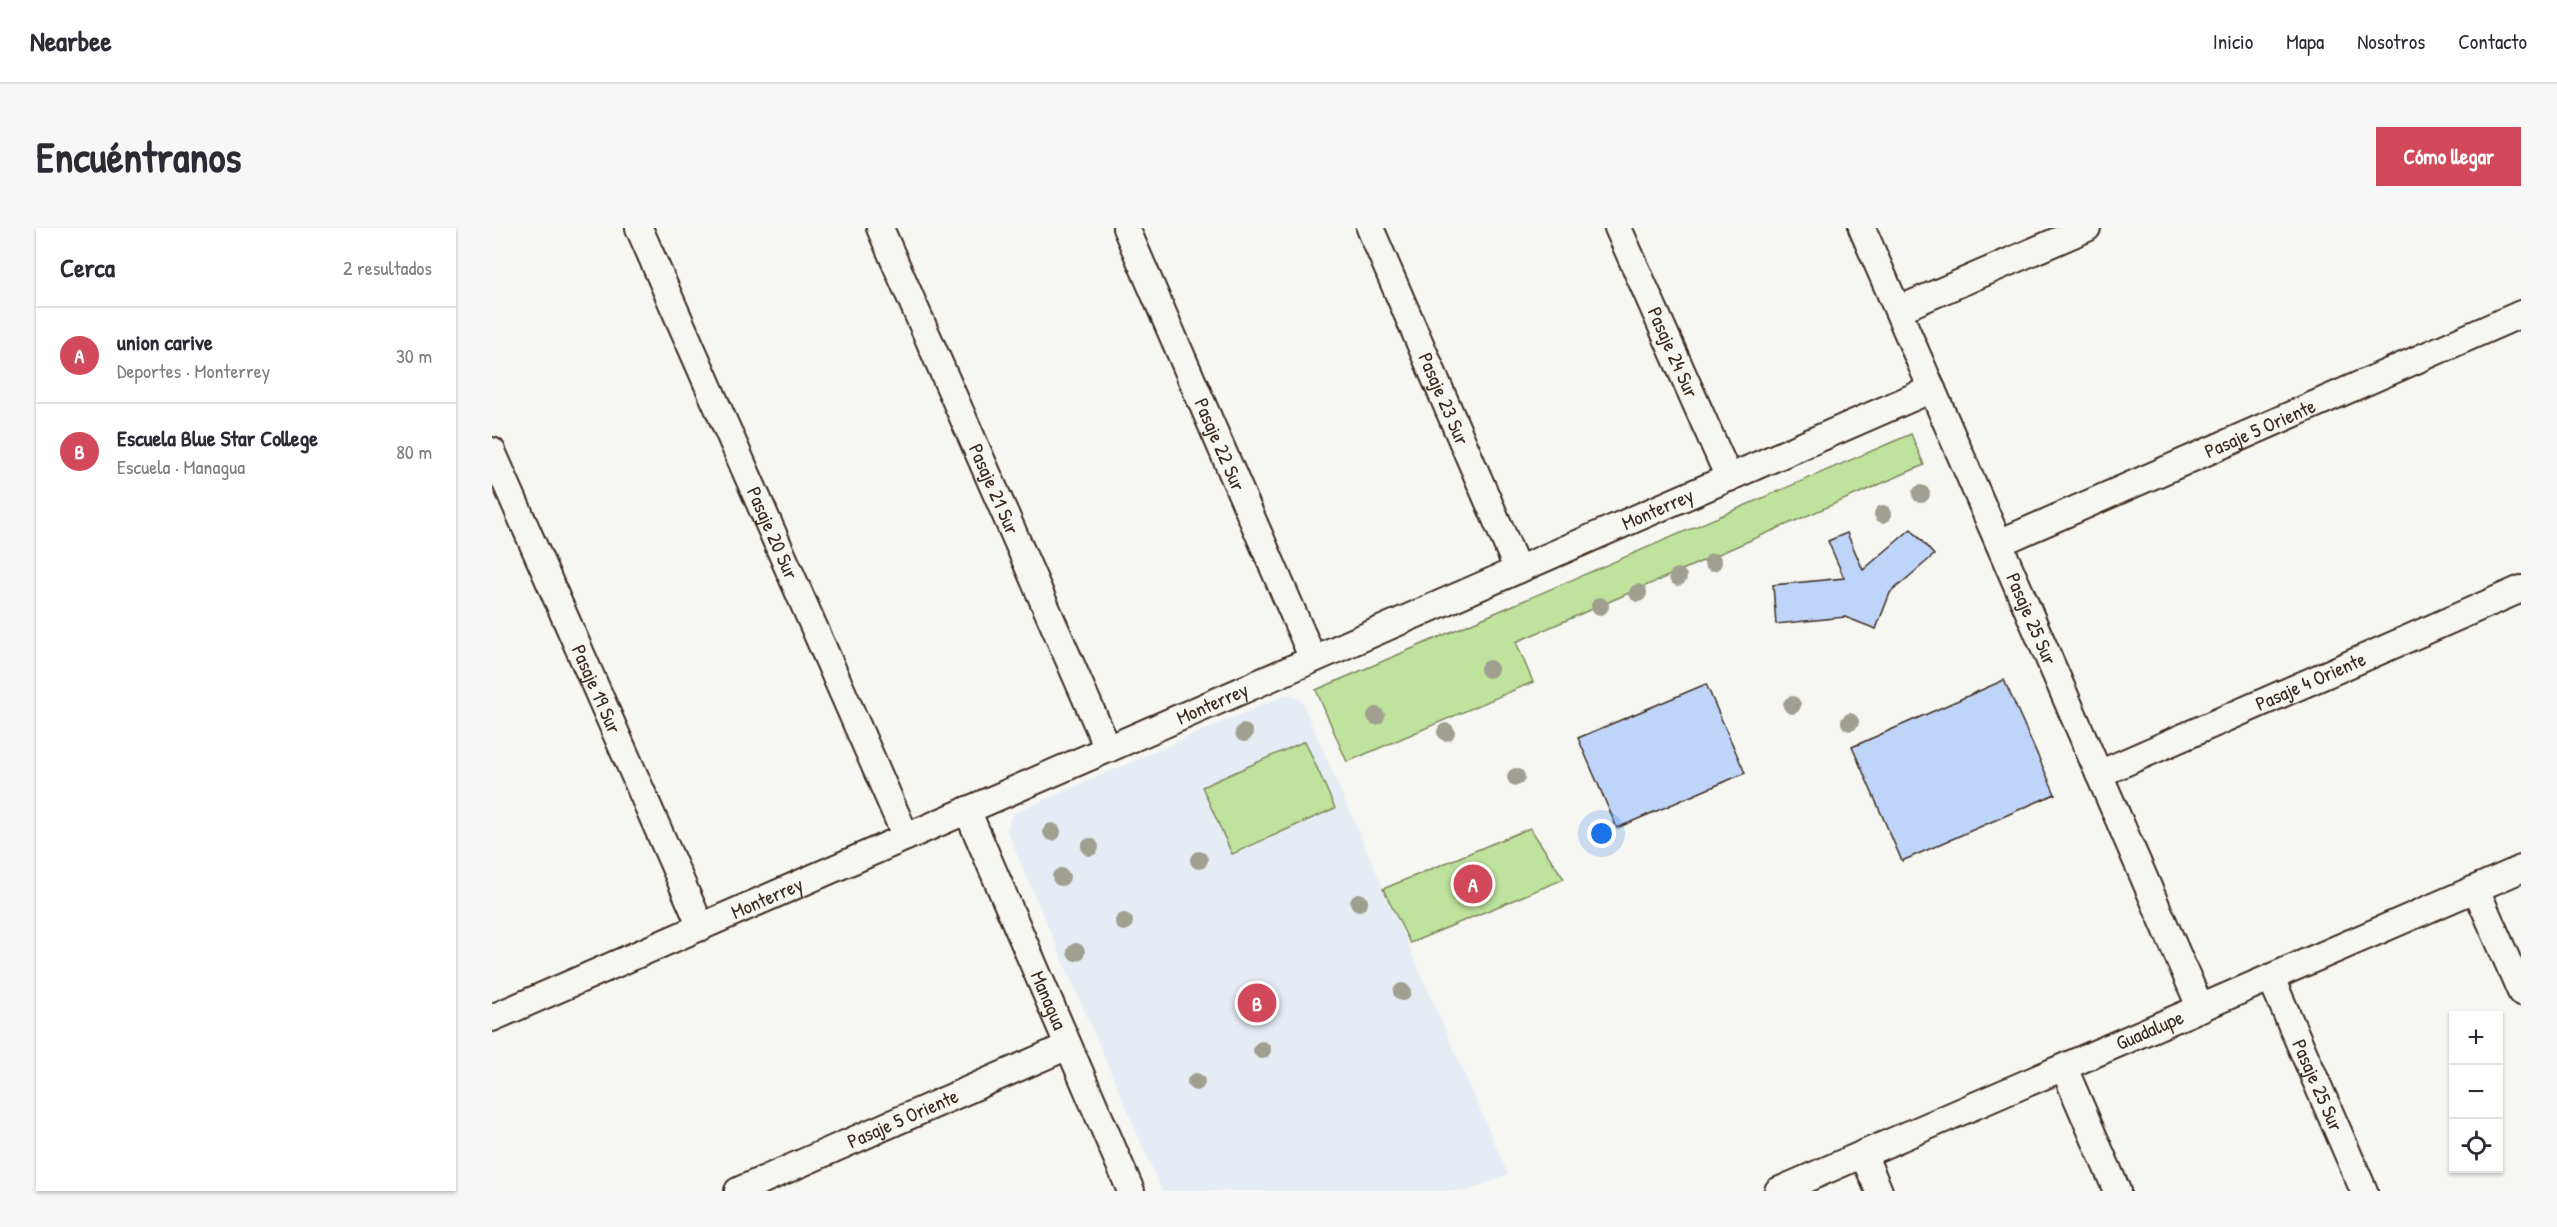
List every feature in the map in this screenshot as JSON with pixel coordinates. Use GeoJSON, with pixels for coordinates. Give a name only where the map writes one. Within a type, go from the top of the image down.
{"type":"FeatureCollection","features":[{"type":"Feature","properties":{"kind":"street","name":"Pasaje 20 Sur"},"geometry":{"type":"LineString","coordinates":[[639,228],[906,837]]}},
{"type":"Feature","properties":{"kind":"street","name":"Pasaje 21 Sur"},"geometry":{"type":"LineString","coordinates":[[880,228],[1108,749]]}},
{"type":"Feature","properties":{"kind":"street","name":"Pasaje 22 Sur"},"geometry":{"type":"LineString","coordinates":[[1126,228],[1313,659]]}},
{"type":"Feature","properties":{"kind":"street","name":"Pasaje 23 Sur"},"geometry":{"type":"LineString","coordinates":[[1370,228],[1518,570]]}},
{"type":"Feature","properties":{"kind":"street","name":"Pasaje 24 Sur"},"geometry":{"type":"LineString","coordinates":[[1618,228],[1729,478]]}},
{"type":"Feature","properties":{"kind":"street","name":"Pasaje 25 Sur"},"geometry":{"type":"LineString","coordinates":[[1862,228],[2201,1009]]}},
{"type":"Feature","properties":{"kind":"street"},"geometry":{"type":"LineString","coordinates":[[1898,310],[2087,228]]}},
{"type":"Feature","properties":{"kind":"street","name":"Pasaje 5 Oriente"},"geometry":{"type":"LineString","coordinates":[[1999,543],[2521,314]]}},
{"type":"Feature","properties":{"kind":"street","name":"Monterrey"},"geometry":{"type":"LineString","coordinates":[[492,1018],[1932,389]]}},
{"type":"Feature","properties":{"kind":"street","name":"Pasaje 19 Sur"},"geometry":{"type":"LineString","coordinates":[[492,451],[701,927]]}},
{"type":"Feature","properties":{"kind":"street","name":"Pasaje 4 Oriente"},"geometry":{"type":"LineString","coordinates":[[2099,774],[2521,589]]}},
{"type":"Feature","properties":{"kind":"street","name":"Managua"},"geometry":{"type":"LineString","coordinates":[[967,810],[1131,1191]]}},
{"type":"Feature","properties":{"kind":"street","name":"Guadalupe"},"geometry":{"type":"LineString","coordinates":[[1779,1191],[2521,869]]}},
{"type":"Feature","properties":{"kind":"street"},"geometry":{"type":"LineString","coordinates":[[2476,889],[2521,992]]}},
{"type":"Feature","properties":{"kind":"street","name":"Pasaje 25 Sur"},"geometry":{"type":"LineString","coordinates":[[2271,978],[2364,1191]]}},
{"type":"Feature","properties":{"kind":"street","name":"Pasaje 5 Oriente"},"geometry":{"type":"LineString","coordinates":[[738,1191],[1068,1046]]}},
{"type":"Feature","properties":{"kind":"street"},"geometry":{"type":"LineString","coordinates":[[2064,1068],[2117,1191]]}},
{"type":"Feature","properties":{"kind":"street"},"geometry":{"type":"LineString","coordinates":[[1863,1154],[1879,1191]]}},
{"type":"Feature","properties":{"kind":"shaded area"},"geometry":{"type":"Polygon","coordinates":[[[1287,694],[1301,700],[1508,1174],[1468,1191],[1162,1191],[1007,831],[1012,814],[1287,694]]]}},
{"type":"Feature","properties":{"kind":"green space"},"geometry":{"type":"Polygon","coordinates":[[[1911,434],[1924,465],[1516,642],[1533,682],[1347,762],[1316,690],[1911,434]]]}},
{"type":"Feature","properties":{"kind":"green space"},"geometry":{"type":"Polygon","coordinates":[[[1305,741],[1335,808],[1232,854],[1202,787],[1305,741]]]}},
{"type":"Feature","properties":{"kind":"green space"},"geometry":{"type":"Polygon","coordinates":[[[1530,828],[1564,879],[1410,943],[1383,889],[1530,828]]]}},
{"type":"Feature","properties":{"kind":"building"},"geometry":{"type":"Polygon","coordinates":[[[1911,529],[1934,555],[1890,593],[1876,629],[1845,617],[1776,624],[1773,585],[1844,578],[1828,541],[1847,533],[1863,570],[1911,529]]]}},
{"type":"Feature","properties":{"kind":"building"},"geometry":{"type":"Polygon","coordinates":[[[2004,680],[2055,794],[1902,861],[1852,747],[2004,680]]]}},
{"type":"Feature","properties":{"kind":"building"},"geometry":{"type":"Polygon","coordinates":[[[1706,684],[1745,773],[1617,828],[1578,738],[1706,684]]]}},
{"type":"Feature","properties":{"kind":"place","name":"union carive"},"geometry":{"type":"Point","coordinates":[1473,884]}},
{"type":"Feature","properties":{"kind":"place","name":"Escuela Blue Star College"},"geometry":{"type":"Point","coordinates":[1257,1003]}}]}
